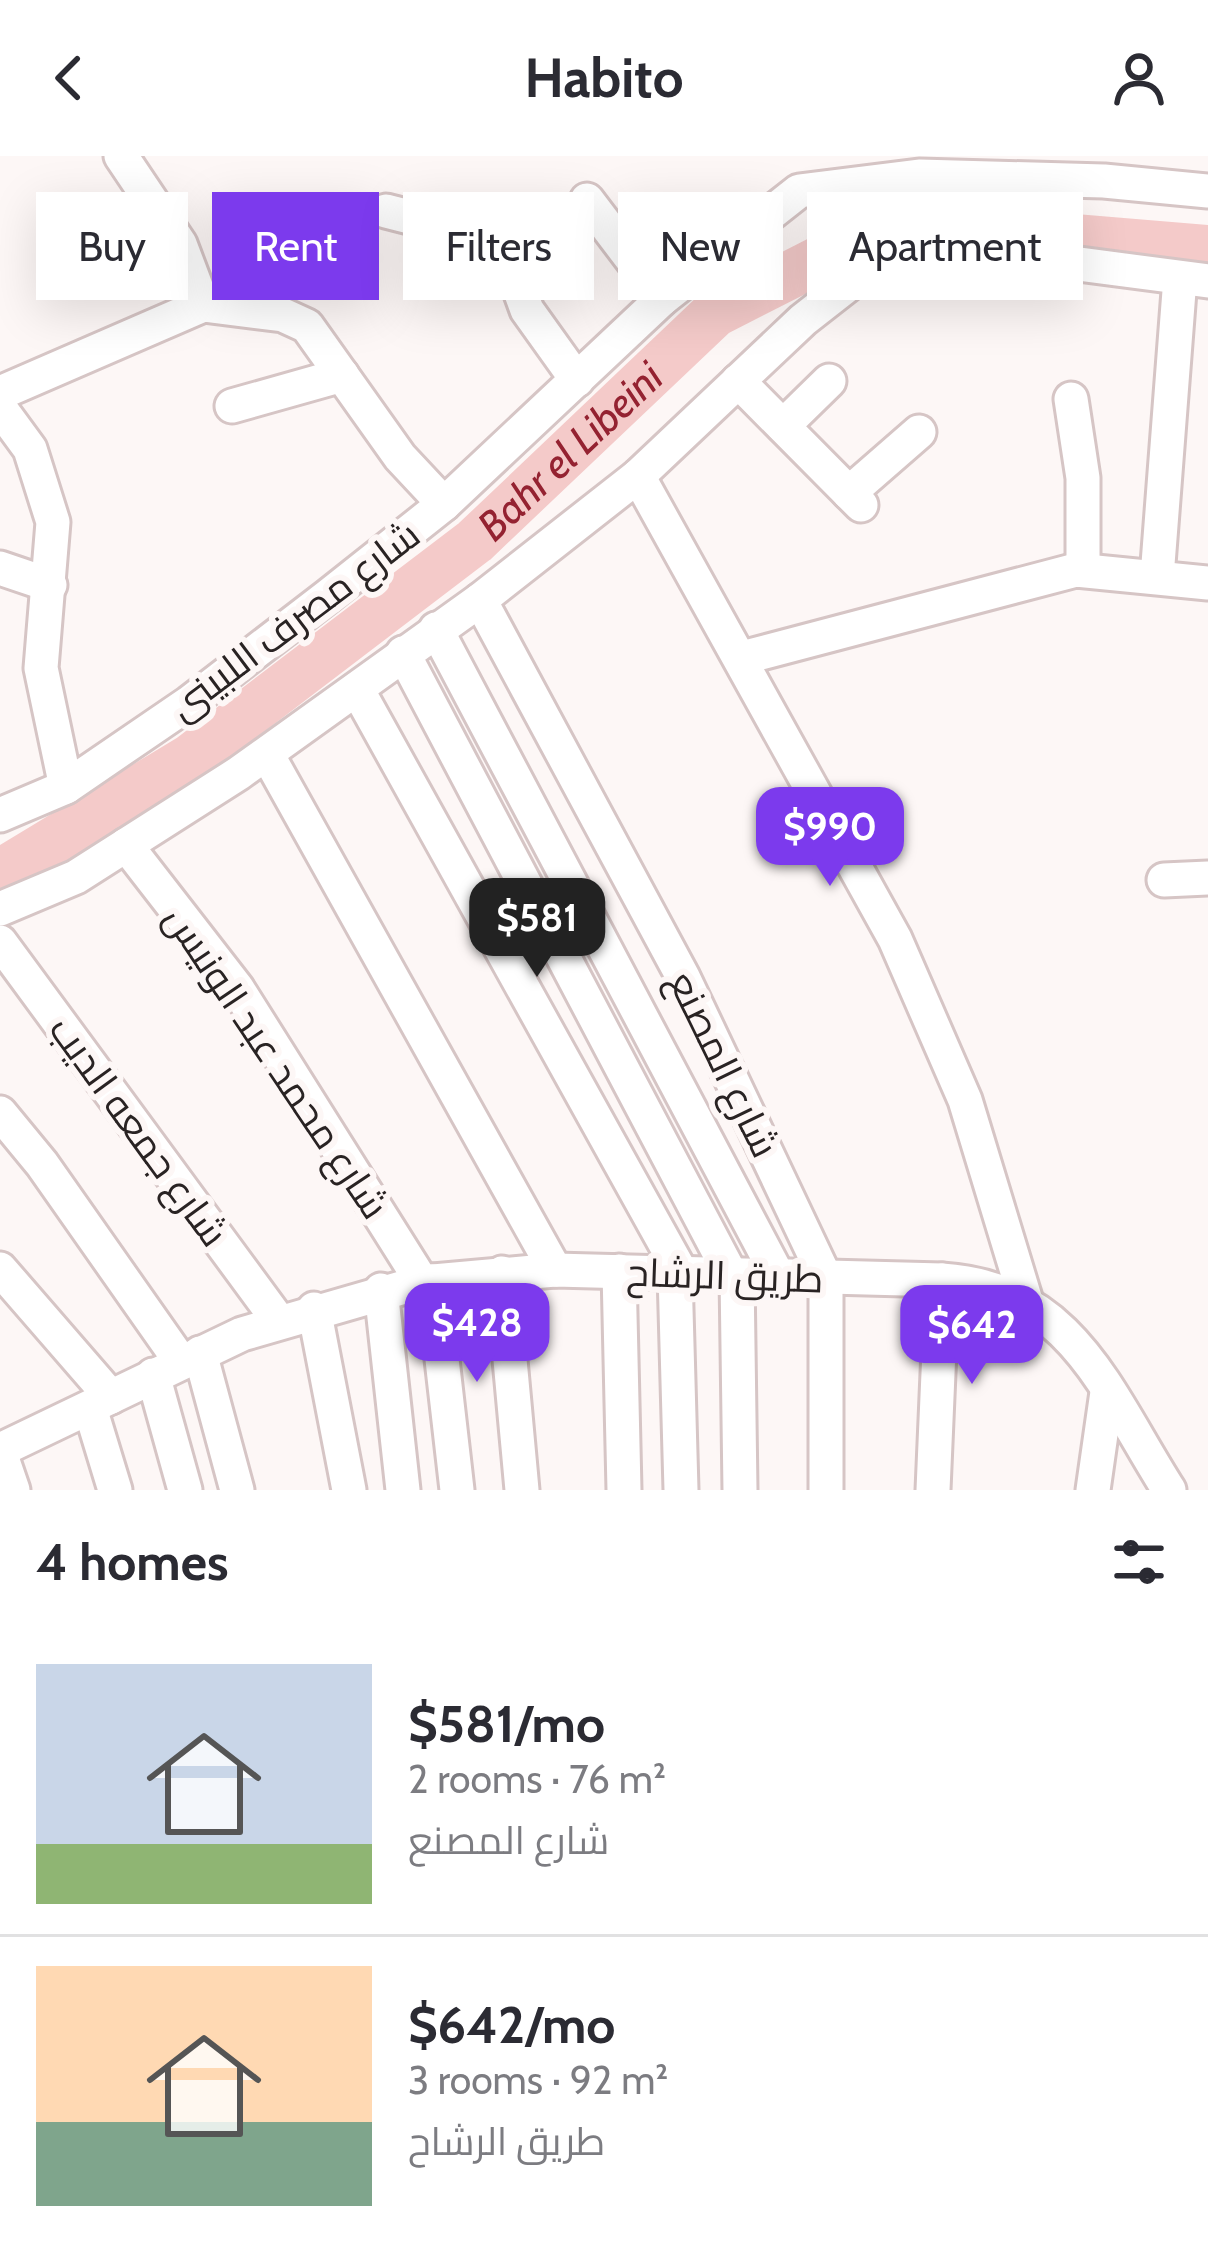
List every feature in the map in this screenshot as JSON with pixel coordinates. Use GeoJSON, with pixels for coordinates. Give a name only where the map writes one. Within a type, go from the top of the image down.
{"type":"FeatureCollection","features":[{"type":"Feature","properties":{"kind":"street"},"geometry":{"type":"LineString","coordinates":[[121,156],[180,244],[203,305]]}},
{"type":"Feature","properties":{"kind":"street"},"geometry":{"type":"LineString","coordinates":[[793,156],[799,191]]}},
{"type":"Feature","properties":{"kind":"street","name":"شارع مصرف اللبينى"},"geometry":{"type":"LineString","coordinates":[[783,204],[815,185],[1104,168],[1208,191]]}},
{"type":"Feature","properties":{"kind":"street"},"geometry":{"type":"LineString","coordinates":[[594,209],[618,241]]}},
{"type":"Feature","properties":{"kind":"street"},"geometry":{"type":"LineString","coordinates":[[386,211],[441,225],[497,227],[526,310],[577,380]]}},
{"type":"Feature","properties":{"kind":"street"},"geometry":{"type":"LineString","coordinates":[[0,909],[76,877],[267,754],[479,600],[638,476],[839,290],[881,260],[980,251],[1194,279],[1157,577]]}},
{"type":"Feature","properties":{"kind":"street","name":"شارع مصرف اللبينى"},"geometry":{"type":"LineString","coordinates":[[0,815],[66,787],[189,703],[444,504],[661,300]]}},
{"type":"Feature","properties":{"kind":"street"},"geometry":{"type":"LineString","coordinates":[[0,393],[203,305],[297,319],[400,458],[444,504]]}},
{"type":"Feature","properties":{"kind":"street"},"geometry":{"type":"LineString","coordinates":[[232,406],[342,375]]}},
{"type":"Feature","properties":{"kind":"street"},"geometry":{"type":"LineString","coordinates":[[738,381],[855,499],[919,432]]}},
{"type":"Feature","properties":{"kind":"street"},"geometry":{"type":"LineString","coordinates":[[783,426],[830,381]]}},
{"type":"Feature","properties":{"kind":"street"},"geometry":{"type":"LineString","coordinates":[[1071,399],[1083,478],[1083,569]]}},
{"type":"Feature","properties":{"kind":"street"},"geometry":{"type":"LineString","coordinates":[[0,408],[21,432],[49,503],[50,585],[41,668],[66,787]]}},
{"type":"Feature","properties":{"kind":"street"},"geometry":{"type":"LineString","coordinates":[[638,476],[895,939],[965,1100],[1027,1301]]}},
{"type":"Feature","properties":{"kind":"street"},"geometry":{"type":"LineString","coordinates":[[0,568],[50,585]]}},
{"type":"Feature","properties":{"kind":"street"},"geometry":{"type":"LineString","coordinates":[[742,658],[1083,569],[1208,583]]}},
{"type":"Feature","properties":{"kind":"street","name":"شارع المصنع"},"geometry":{"type":"LineString","coordinates":[[479,600],[683,977],[826,1279]]}},
{"type":"Feature","properties":{"kind":"street"},"geometry":{"type":"LineString","coordinates":[[436,628],[778,1276]]}},
{"type":"Feature","properties":{"kind":"street"},"geometry":{"type":"LineString","coordinates":[[403,653],[734,1275],[740,1490]]}},
{"type":"Feature","properties":{"kind":"street"},"geometry":{"type":"LineString","coordinates":[[357,688],[678,1273],[681,1490]]}},
{"type":"Feature","properties":{"kind":"street"},"geometry":{"type":"LineString","coordinates":[[267,754],[555,1270]]}},
{"type":"Feature","properties":{"kind":"street","name":"شارع محمد عبد الونيس"},"geometry":{"type":"LineString","coordinates":[[126,844],[237,988],[427,1281]]}},
{"type":"Feature","properties":{"kind":"street"},"geometry":{"type":"LineString","coordinates":[[1164,880],[1208,878]]}},
{"type":"Feature","properties":{"kind":"street","name":"شارع جمعه الديب"},"geometry":{"type":"LineString","coordinates":[[0,942],[278,1320]]}},
{"type":"Feature","properties":{"kind":"street"},"geometry":{"type":"LineString","coordinates":[[0,1114],[42,1164],[178,1363],[237,1490]]}},
{"type":"Feature","properties":{"kind":"street"},"geometry":{"type":"LineString","coordinates":[[0,1269],[101,1403],[115,1490]]}},
{"type":"Feature","properties":{"kind":"street","name":"طريق الرشاح"},"geometry":{"type":"LineString","coordinates":[[4,1442],[101,1403],[278,1320],[427,1281],[555,1270],[942,1280],[986,1286],[1027,1301],[1074,1339],[1168,1490]]}},
{"type":"Feature","properties":{"kind":"street"},"geometry":{"type":"LineString","coordinates":[[620,1271],[624,1490]]}},
{"type":"Feature","properties":{"kind":"street"},"geometry":{"type":"LineString","coordinates":[[502,1273],[522,1490]]}},
{"type":"Feature","properties":{"kind":"street"},"geometry":{"type":"LineString","coordinates":[[826,1279],[826,1490]]}},
{"type":"Feature","properties":{"kind":"street"},"geometry":{"type":"LineString","coordinates":[[933,1490],[942,1280]]}},
{"type":"Feature","properties":{"kind":"street"},"geometry":{"type":"LineString","coordinates":[[427,1281],[457,1490]]}},
{"type":"Feature","properties":{"kind":"street"},"geometry":{"type":"LineString","coordinates":[[381,1290],[403,1490]]}},
{"type":"Feature","properties":{"kind":"street"},"geometry":{"type":"LineString","coordinates":[[314,1310],[349,1490]]}},
{"type":"Feature","properties":{"kind":"street"},"geometry":{"type":"LineString","coordinates":[[178,1363],[185,1490]]}},
{"type":"Feature","properties":{"kind":"street"},"geometry":{"type":"LineString","coordinates":[[1093,1490],[1107,1392]]}},
{"type":"Feature","properties":{"kind":"street"},"geometry":{"type":"LineString","coordinates":[[4,1442],[13,1490]]}},
{"type":"Feature","properties":{"kind":"waterway","name":"Bahr el Libeini"},"geometry":{"type":"LineString","coordinates":[[0,873],[190,758],[475,541],[715,313],[831,254],[932,226],[1208,249]]}}]}
